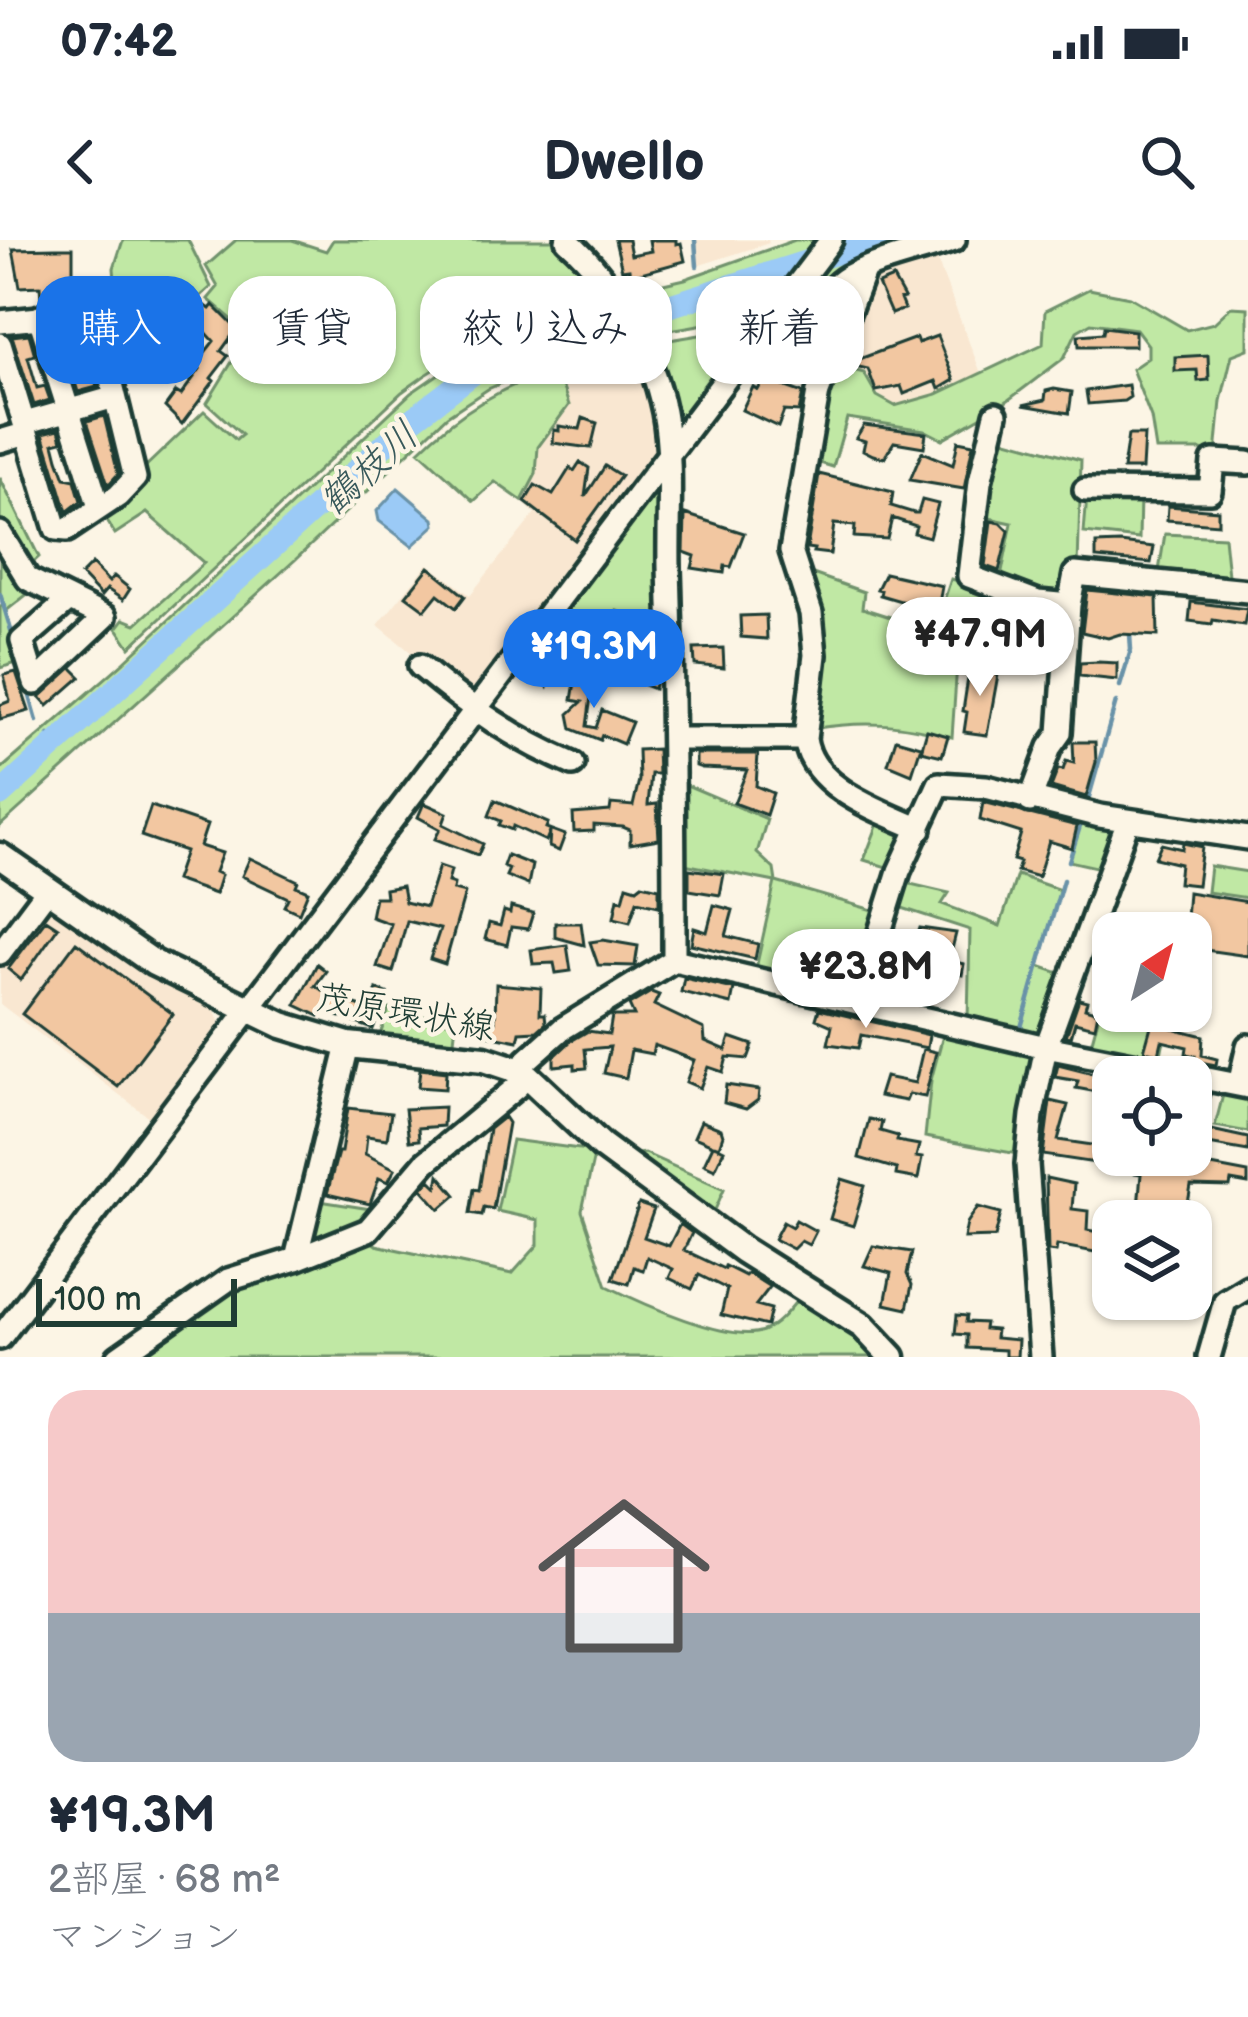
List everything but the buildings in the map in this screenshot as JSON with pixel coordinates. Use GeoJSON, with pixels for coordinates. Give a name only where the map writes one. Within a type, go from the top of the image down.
{"type":"FeatureCollection","features":[{"type":"Feature","properties":{"kind":"main road","name":"茂原環状線"},"geometry":{"type":"LineString","coordinates":[[0,856],[154,963],[282,1025],[348,1045],[484,1059],[523,1072],[612,1154],[743,1250],[863,1326],[885,1353]]}},
{"type":"Feature","properties":{"kind":"street"},"geometry":{"type":"LineString","coordinates":[[567,240],[613,292],[640,343],[664,411],[675,739],[674,960]]}},
{"type":"Feature","properties":{"kind":"street"},"geometry":{"type":"LineString","coordinates":[[804,276],[830,240]]}},
{"type":"Feature","properties":{"kind":"street"},"geometry":{"type":"LineString","coordinates":[[852,276],[954,240]]}},
{"type":"Feature","properties":{"kind":"street"},"geometry":{"type":"LineString","coordinates":[[864,271],[818,392],[791,551],[812,613],[815,655],[805,739],[807,751],[844,792],[920,829]]}},
{"type":"Feature","properties":{"kind":"street"},"geometry":{"type":"LineString","coordinates":[[0,322],[36,316]]}},
{"type":"Feature","properties":{"kind":"street"},"geometry":{"type":"LineString","coordinates":[[0,344],[56,529],[67,530],[118,496],[135,478],[112,384]]}},
{"type":"Feature","properties":{"kind":"street"},"geometry":{"type":"LineString","coordinates":[[60,384],[99,507]]}},
{"type":"Feature","properties":{"kind":"street"},"geometry":{"type":"LineString","coordinates":[[0,1338],[721,384]]}},
{"type":"Feature","properties":{"kind":"street"},"geometry":{"type":"LineString","coordinates":[[0,441],[68,411],[115,397]]}},
{"type":"Feature","properties":{"kind":"street"},"geometry":{"type":"LineString","coordinates":[[996,414],[980,482],[969,576],[1025,598],[1069,605]]}},
{"type":"Feature","properties":{"kind":"street"},"geometry":{"type":"LineString","coordinates":[[1085,490],[1210,491],[1214,461],[1248,463]]}},
{"type":"Feature","properties":{"kind":"street"},"geometry":{"type":"LineString","coordinates":[[0,533],[28,579],[69,600]]}},
{"type":"Feature","properties":{"kind":"street"},"geometry":{"type":"LineString","coordinates":[[1030,800],[1060,733],[1069,605],[1076,574],[1248,591]]}},
{"type":"Feature","properties":{"kind":"street"},"geometry":{"type":"LineString","coordinates":[[420,666],[524,743],[574,764]]}},
{"type":"Feature","properties":{"kind":"street"},"geometry":{"type":"LineString","coordinates":[[675,739],[805,739]]}},
{"type":"Feature","properties":{"kind":"street"},"geometry":{"type":"LineString","coordinates":[[858,1001],[899,871],[939,784],[986,787],[1128,821],[1248,838]]}},
{"type":"Feature","properties":{"kind":"street"},"geometry":{"type":"LineString","coordinates":[[1041,1357],[1027,1164],[1032,1114],[1046,1046],[1128,821]]}},
{"type":"Feature","properties":{"kind":"street"},"geometry":{"type":"LineString","coordinates":[[0,953],[48,889]]}},
{"type":"Feature","properties":{"kind":"street"},"geometry":{"type":"LineString","coordinates":[[118,1357],[227,1280],[368,1230],[401,1187],[518,1086],[526,1061],[562,1029],[674,960],[1046,1046],[1244,1086],[1248,1046]]}},
{"type":"Feature","properties":{"kind":"street"},"geometry":{"type":"LineString","coordinates":[[296,1259],[348,1045]]}},
{"type":"Feature","properties":{"kind":"street"},"geometry":{"type":"LineString","coordinates":[[1209,1357],[1225,1301],[1248,1287]]}},
{"type":"Feature","properties":{"kind":"shaded area"},"geometry":{"type":"Polygon","coordinates":[[[695,240],[768,240],[769,243],[697,266],[695,240]]]}},
{"type":"Feature","properties":{"kind":"shaded area"},"geometry":{"type":"Polygon","coordinates":[[[933,250],[981,373],[937,394],[895,406],[864,384],[864,289],[870,271],[933,250]]]}},
{"type":"Feature","properties":{"kind":"shaded area"},"geometry":{"type":"Polygon","coordinates":[[[561,384],[648,384],[661,442],[467,699],[378,625],[428,564],[470,595],[535,514],[522,501],[536,474],[538,447],[569,405],[561,384]]]}},
{"type":"Feature","properties":{"kind":"shaded area"},"geometry":{"type":"Polygon","coordinates":[[[59,907],[212,1004],[221,1024],[150,1118],[0,1004],[0,967],[43,909],[59,907]]]}},
{"type":"Feature","properties":{"kind":"green space"},"geometry":{"type":"Polygon","coordinates":[[[123,240],[188,240],[211,287],[204,293],[204,276],[115,276],[123,240]]]}},
{"type":"Feature","properties":{"kind":"green space"},"geometry":{"type":"Polygon","coordinates":[[[236,240],[292,240],[326,251],[333,240],[558,240],[591,276],[420,276],[420,380],[130,647],[117,628],[124,619],[136,624],[204,563],[147,513],[115,534],[100,510],[204,411],[236,440],[242,435],[207,403],[228,368],[228,384],[396,384],[396,276],[228,276],[228,316],[208,299],[218,287],[206,266],[236,240]]]}},
{"type":"Feature","properties":{"kind":"green space"},"geometry":{"type":"Polygon","coordinates":[[[795,240],[816,240],[802,258],[744,276],[696,276],[696,291],[672,298],[672,282],[795,240]]]}},
{"type":"Feature","properties":{"kind":"green space"},"geometry":{"type":"Polygon","coordinates":[[[887,240],[950,240],[856,269],[849,276],[820,276],[835,256],[887,240]]]}},
{"type":"Feature","properties":{"kind":"green space"},"geometry":{"type":"Polygon","coordinates":[[[1089,289],[1130,297],[1187,330],[1214,323],[1231,307],[1248,308],[1248,349],[1232,355],[1216,455],[1201,450],[1156,450],[1151,418],[1132,369],[1148,358],[1148,345],[1136,329],[1091,323],[1077,331],[1064,358],[1003,404],[942,439],[924,430],[847,418],[833,467],[810,460],[830,384],[864,384],[864,373],[877,396],[895,406],[937,394],[1043,344],[1045,311],[1089,289]]]}},
{"type":"Feature","properties":{"kind":"green space"},"geometry":{"type":"Polygon","coordinates":[[[696,301],[696,325],[672,330],[672,308],[696,301]]]}},
{"type":"Feature","properties":{"kind":"green space"},"geometry":{"type":"Polygon","coordinates":[[[696,336],[696,384],[705,384],[675,424],[660,384],[672,384],[672,340],[696,336]]]}},
{"type":"Feature","properties":{"kind":"green space"},"geometry":{"type":"Polygon","coordinates":[[[424,384],[452,384],[429,398],[171,639],[0,790],[0,770],[123,663],[424,384]]]}},
{"type":"Feature","properties":{"kind":"green space"},"geometry":{"type":"Polygon","coordinates":[[[499,384],[447,416],[0,826],[0,802],[441,400],[463,387],[499,384]]]}},
{"type":"Feature","properties":{"kind":"green space"},"geometry":{"type":"Polygon","coordinates":[[[517,384],[561,384],[569,405],[538,447],[536,474],[522,501],[495,482],[474,501],[419,451],[482,402],[517,384]]]}},
{"type":"Feature","properties":{"kind":"green space"},"geometry":{"type":"Polygon","coordinates":[[[996,437],[1081,460],[1078,568],[1059,601],[1000,582],[1012,523],[980,516],[996,437]]]}},
{"type":"Feature","properties":{"kind":"green space"},"geometry":{"type":"Polygon","coordinates":[[[0,478],[39,557],[27,568],[0,529],[0,478]]]}},
{"type":"Feature","properties":{"kind":"green space"},"geometry":{"type":"Polygon","coordinates":[[[658,489],[662,492],[666,628],[617,611],[609,632],[560,619],[658,489]]]}},
{"type":"Feature","properties":{"kind":"green space"},"geometry":{"type":"Polygon","coordinates":[[[1087,496],[1140,496],[1139,539],[1084,533],[1087,496]]]}},
{"type":"Feature","properties":{"kind":"green space"},"geometry":{"type":"Polygon","coordinates":[[[1165,534],[1224,537],[1229,585],[1158,577],[1165,534]]]}},
{"type":"Feature","properties":{"kind":"green space"},"geometry":{"type":"Polygon","coordinates":[[[0,542],[35,588],[6,611],[20,662],[0,668],[0,607],[4,605],[0,542]]]}},
{"type":"Feature","properties":{"kind":"green space"},"geometry":{"type":"Polygon","coordinates":[[[807,572],[864,592],[862,608],[934,631],[951,579],[991,589],[998,597],[994,666],[957,664],[952,737],[882,724],[811,729],[807,572]]]}},
{"type":"Feature","properties":{"kind":"green space"},"geometry":{"type":"Polygon","coordinates":[[[682,783],[767,819],[757,853],[774,869],[776,882],[883,913],[868,956],[812,941],[802,983],[755,973],[775,882],[679,863],[682,783]]]}},
{"type":"Feature","properties":{"kind":"green space"},"geometry":{"type":"Polygon","coordinates":[[[881,816],[910,829],[896,870],[864,860],[881,816]]]}},
{"type":"Feature","properties":{"kind":"green space"},"geometry":{"type":"Polygon","coordinates":[[[1082,818],[1124,825],[1105,869],[1069,861],[1082,818]]]}},
{"type":"Feature","properties":{"kind":"green space"},"geometry":{"type":"Polygon","coordinates":[[[1210,866],[1248,872],[1248,898],[1207,892],[1210,866]]]}},
{"type":"Feature","properties":{"kind":"green space"},"geometry":{"type":"Polygon","coordinates":[[[1017,875],[1060,890],[1039,966],[1068,976],[1047,1040],[968,1020],[970,930],[896,906],[902,882],[949,893],[942,904],[1000,926],[1017,875]]]}},
{"type":"Feature","properties":{"kind":"green space"},"geometry":{"type":"Polygon","coordinates":[[[389,1009],[456,1023],[453,1049],[378,1041],[389,1009]]]}},
{"type":"Feature","properties":{"kind":"green space"},"geometry":{"type":"Polygon","coordinates":[[[945,1028],[1038,1048],[1023,1155],[925,1137],[931,1080],[945,1028]]]}},
{"type":"Feature","properties":{"kind":"green space"},"geometry":{"type":"Polygon","coordinates":[[[1094,1032],[1166,1032],[1161,1056],[1124,1056],[1090,1048],[1094,1032]]]}},
{"type":"Feature","properties":{"kind":"green space"},"geometry":{"type":"Polygon","coordinates":[[[1225,1087],[1248,1092],[1248,1132],[1215,1126],[1225,1087]]]}},
{"type":"Feature","properties":{"kind":"green space"},"geometry":{"type":"Polygon","coordinates":[[[512,1140],[595,1151],[582,1211],[607,1286],[729,1332],[763,1331],[799,1298],[876,1352],[875,1357],[126,1357],[227,1284],[368,1238],[376,1245],[512,1274],[538,1245],[538,1220],[497,1211],[512,1140]]]}},
{"type":"Feature","properties":{"kind":"green space"},"geometry":{"type":"Polygon","coordinates":[[[644,1153],[724,1189],[712,1217],[631,1155],[644,1153]]]}},
{"type":"Feature","properties":{"kind":"green space"},"geometry":{"type":"Polygon","coordinates":[[[313,1200],[377,1210],[370,1223],[302,1256],[313,1200]]]}},
{"type":"Feature","properties":{"kind":"water"},"geometry":{"type":"Polygon","coordinates":[[[398,488],[434,519],[435,525],[412,546],[379,521],[377,511],[398,488]]]}},
{"type":"Feature","properties":{"kind":"waterway"},"geometry":{"type":"LineString","coordinates":[[695,240],[697,266]]}},
{"type":"Feature","properties":{"kind":"waterway","name":"鶴枝川"},"geometry":{"type":"LineString","coordinates":[[0,795],[413,419],[473,373],[499,360],[876,240]]}},
{"type":"Feature","properties":{"kind":"waterway"},"geometry":{"type":"LineString","coordinates":[[0,594],[14,640]]}},
{"type":"Feature","properties":{"kind":"waterway"},"geometry":{"type":"LineString","coordinates":[[1120,686],[1131,650],[1130,634]]}},
{"type":"Feature","properties":{"kind":"waterway"},"geometry":{"type":"LineString","coordinates":[[27,686],[37,721]]}},
{"type":"Feature","properties":{"kind":"waterway"},"geometry":{"type":"LineString","coordinates":[[1087,804],[1116,702]]}},
{"type":"Feature","properties":{"kind":"waterway"},"geometry":{"type":"LineString","coordinates":[[49,735],[58,744]]}},
{"type":"Feature","properties":{"kind":"waterway"},"geometry":{"type":"LineString","coordinates":[[1069,861],[1082,820]]}},
{"type":"Feature","properties":{"kind":"waterway"},"geometry":{"type":"LineString","coordinates":[[1020,1031],[1063,880]]}}]}
